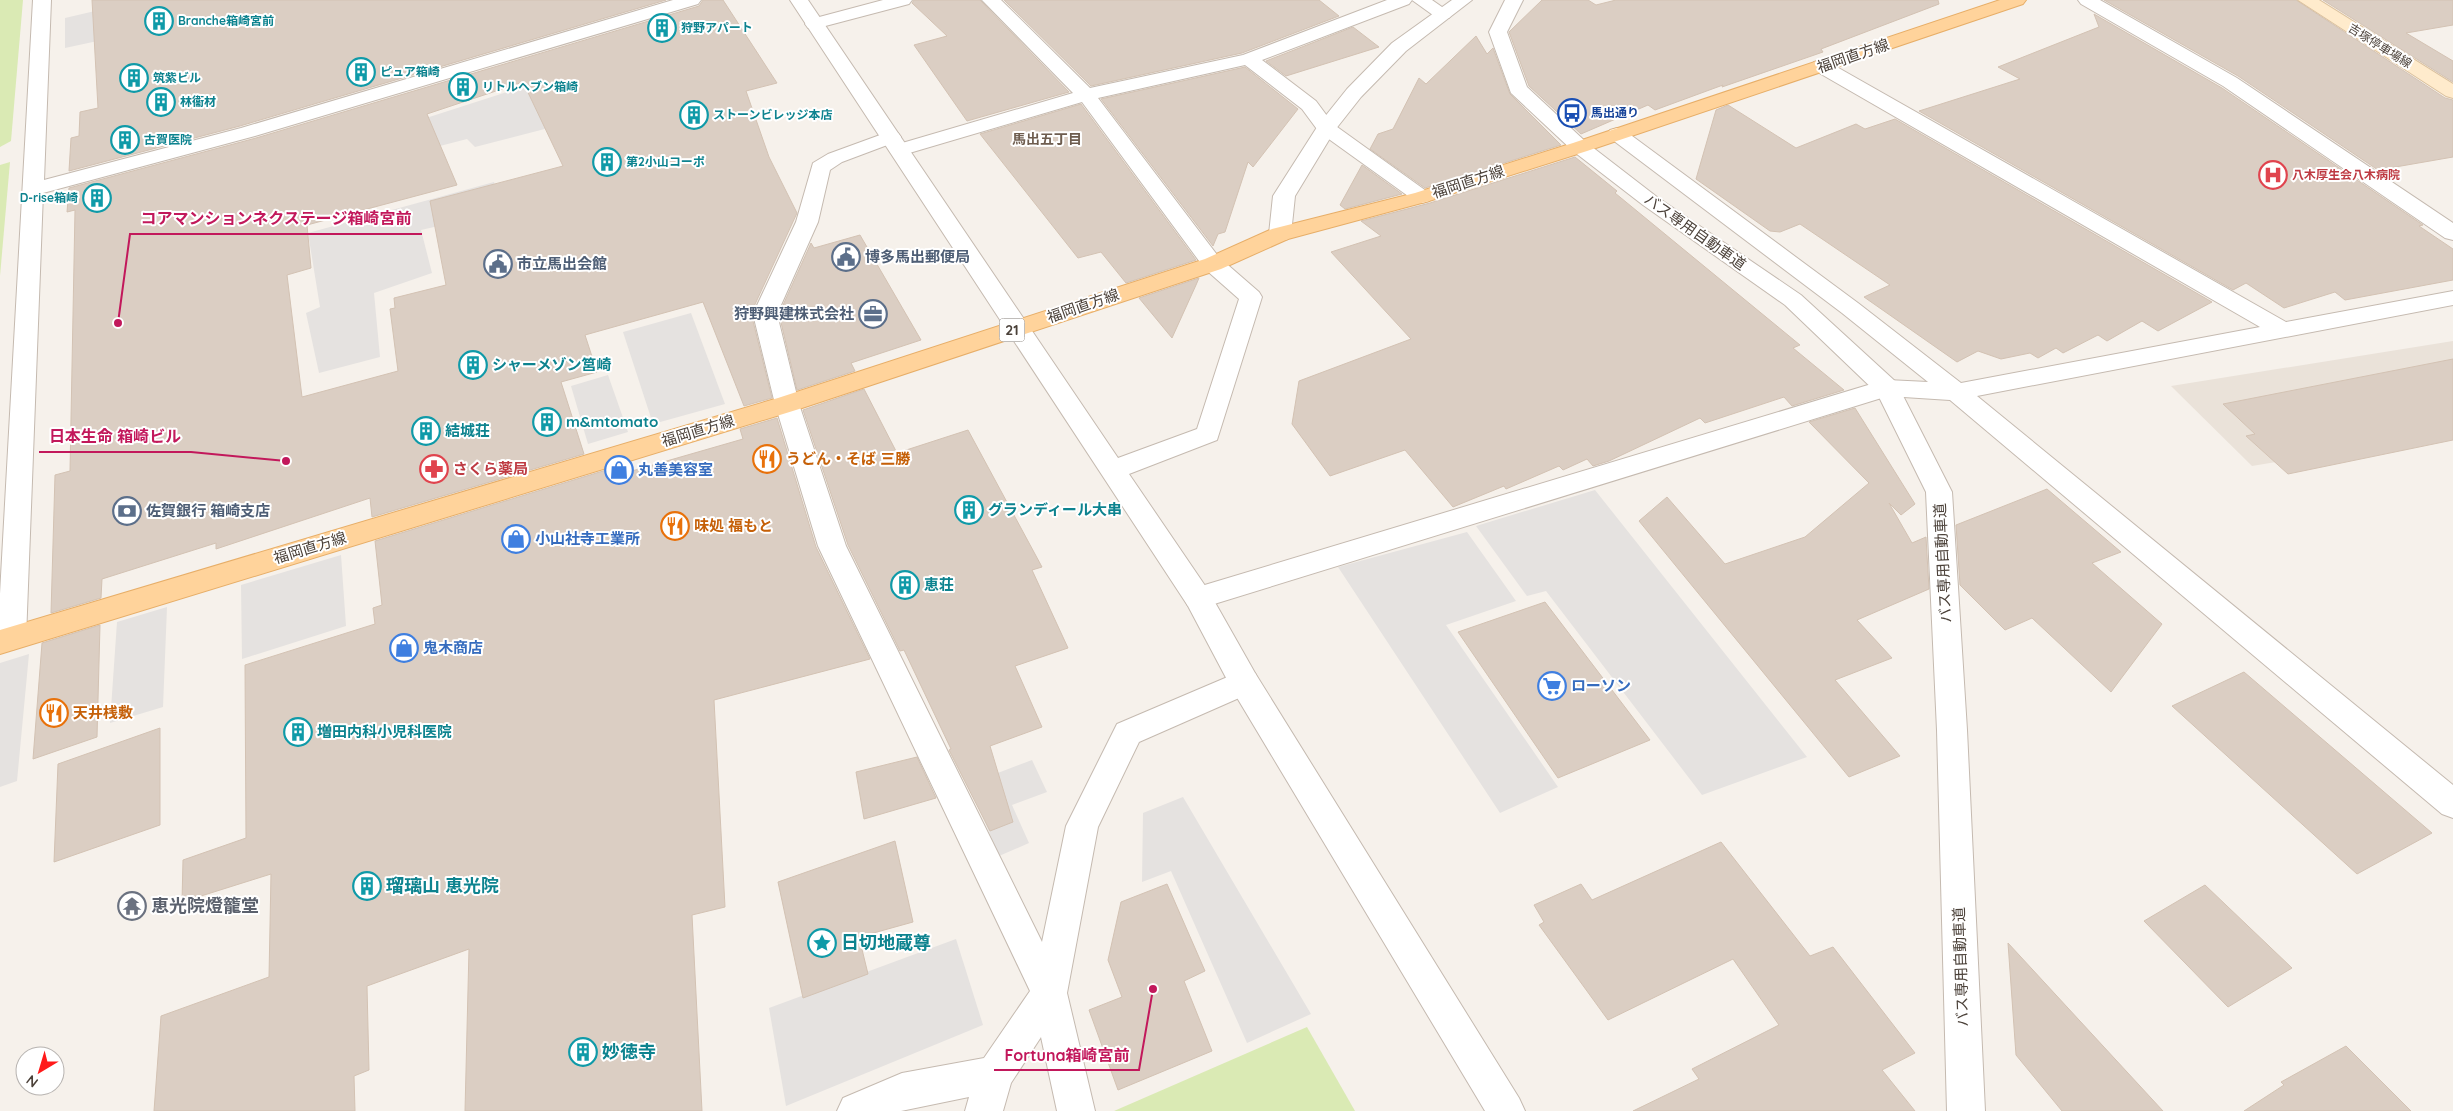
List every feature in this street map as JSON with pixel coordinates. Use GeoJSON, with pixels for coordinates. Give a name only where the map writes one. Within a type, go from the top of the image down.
{"type":"FeatureCollection","features":[{"type":"Feature","properties":{"kind":"main road","name":"福岡直方線"},"geometry":{"type":"LineString","coordinates":[[6,640],[787,404],[1213,264],[1280,234],[1422,197],[1580,147],[2017,0]]}},
{"type":"Feature","properties":{"kind":"main road","name":"吉塚停車場線"},"geometry":{"type":"LineString","coordinates":[[2307,0],[2453,92]]}},
{"type":"Feature","properties":{"kind":"street"},"geometry":{"type":"LineString","coordinates":[[6,640],[35,188],[42,0]]}},
{"type":"Feature","properties":{"kind":"street"},"geometry":{"type":"LineString","coordinates":[[35,188],[248,132],[646,6],[692,0]]}},
{"type":"Feature","properties":{"kind":"street"},"geometry":{"type":"LineString","coordinates":[[798,0],[1018,328],[1111,471],[1198,598],[1244,682],[1506,1111]]}},
{"type":"Feature","properties":{"kind":"street"},"geometry":{"type":"LineString","coordinates":[[814,24],[903,0]]}},
{"type":"Feature","properties":{"kind":"street"},"geometry":{"type":"LineString","coordinates":[[991,0],[1086,95],[1213,264],[1251,297],[1208,434],[1111,471]]}},
{"type":"Feature","properties":{"kind":"street"},"geometry":{"type":"LineString","coordinates":[[1076,1111],[1049,993],[832,546],[787,404],[765,314],[807,222],[820,167],[835,158],[1086,95],[1248,60],[1403,0]]}},
{"type":"Feature","properties":{"kind":"street"},"geometry":{"type":"LineString","coordinates":[[1420,0],[1443,14]]}},
{"type":"Feature","properties":{"kind":"street"},"geometry":{"type":"LineString","coordinates":[[1280,234],[1284,196],[1326,128],[1354,93],[1399,47],[1463,0]]}},
{"type":"Feature","properties":{"kind":"street","name":"バス専用自動車道"},"geometry":{"type":"LineString","coordinates":[[1514,0],[1498,32],[1518,89],[1580,147],[1650,201],[1793,300],[1887,388],[1939,492],[1952,730],[1966,1111]]}},
{"type":"Feature","properties":{"kind":"street"},"geometry":{"type":"LineString","coordinates":[[2087,0],[2230,82],[2453,233]]}},
{"type":"Feature","properties":{"kind":"street"},"geometry":{"type":"LineString","coordinates":[[1248,60],[1309,105],[1326,128],[1422,197]]}},
{"type":"Feature","properties":{"kind":"street"},"geometry":{"type":"LineString","coordinates":[[1821,66],[2283,330]]}},
{"type":"Feature","properties":{"kind":"street"},"geometry":{"type":"LineString","coordinates":[[1616,134],[1850,308],[1956,392],[2453,804]]}},
{"type":"Feature","properties":{"kind":"street"},"geometry":{"type":"LineString","coordinates":[[1198,598],[1887,388],[1956,392],[2453,298]]}},
{"type":"Feature","properties":{"kind":"street"},"geometry":{"type":"LineString","coordinates":[[984,1111],[995,1074],[1049,993],[1082,826],[1128,733],[1244,682]]}},
{"type":"Feature","properties":{"kind":"street"},"geometry":{"type":"LineString","coordinates":[[856,1111],[902,1092],[995,1074]]}},
{"type":"Feature","properties":{"kind":"shaded area"},"geometry":{"type":"Polygon","coordinates":[[[125,4],[130,34],[65,48],[65,18],[125,4]]]}},
{"type":"Feature","properties":{"kind":"shaded area"},"geometry":{"type":"Polygon","coordinates":[[[566,73],[591,117],[475,147],[467,139],[75,240],[299,159],[566,73]]]}},
{"type":"Feature","properties":{"kind":"shaded area"},"geometry":{"type":"Polygon","coordinates":[[[494,182],[503,211],[421,230],[432,273],[374,293],[380,357],[319,373],[306,313],[320,307],[308,233],[494,182]]]}},
{"type":"Feature","properties":{"kind":"shaded area"},"geometry":{"type":"Polygon","coordinates":[[[691,313],[725,404],[653,424],[623,332],[691,313]]]}},
{"type":"Feature","properties":{"kind":"shaded area"},"geometry":{"type":"Polygon","coordinates":[[[2453,341],[2453,432],[2252,466],[2171,386],[2453,341]]]}},
{"type":"Feature","properties":{"kind":"shaded area"},"geometry":{"type":"Polygon","coordinates":[[[608,375],[628,432],[588,444],[571,386],[608,375]]]}},
{"type":"Feature","properties":{"kind":"shaded area"},"geometry":{"type":"Polygon","coordinates":[[[1595,490],[1807,757],[1702,795],[1546,591],[1527,596],[1476,526],[1595,490]]]}},
{"type":"Feature","properties":{"kind":"shaded area"},"geometry":{"type":"Polygon","coordinates":[[[1467,532],[1516,601],[1446,625],[1558,787],[1500,813],[1338,567],[1467,532]]]}},
{"type":"Feature","properties":{"kind":"shaded area"},"geometry":{"type":"Polygon","coordinates":[[[341,555],[346,626],[242,659],[241,585],[341,555]]]}},
{"type":"Feature","properties":{"kind":"shaded area"},"geometry":{"type":"Polygon","coordinates":[[[167,607],[163,707],[110,723],[117,622],[167,607]]]}},
{"type":"Feature","properties":{"kind":"shaded area"},"geometry":{"type":"Polygon","coordinates":[[[29,654],[17,781],[0,787],[0,663],[29,654]]]}},
{"type":"Feature","properties":{"kind":"shaded area"},"geometry":{"type":"Polygon","coordinates":[[[1032,760],[1047,792],[1012,805],[1029,843],[999,856],[969,784],[1032,760]]]}},
{"type":"Feature","properties":{"kind":"shaded area"},"geometry":{"type":"Polygon","coordinates":[[[1183,797],[1311,1014],[1247,1043],[1171,871],[1142,882],[1143,813],[1183,797]]]}},
{"type":"Feature","properties":{"kind":"shaded area"},"geometry":{"type":"Polygon","coordinates":[[[956,939],[983,1025],[786,1106],[769,1008],[956,939]]]}},
{"type":"Feature","properties":{"kind":"green space"},"geometry":{"type":"Polygon","coordinates":[[[0,0],[23,0],[11,141],[0,147],[0,0]]]}},
{"type":"Feature","properties":{"kind":"green space"},"geometry":{"type":"Polygon","coordinates":[[[10,162],[0,276],[0,165],[10,162]]]}},
{"type":"Feature","properties":{"kind":"green space"},"geometry":{"type":"Polygon","coordinates":[[[1307,1027],[1355,1111],[1114,1111],[1307,1027]]]}},
{"type":"Feature","properties":{"kind":"building"},"geometry":{"type":"Polygon","coordinates":[[[92,0],[666,0],[240,126],[69,171],[71,138],[79,136],[80,112],[98,108],[92,0]]]}},
{"type":"Feature","properties":{"kind":"building"},"geometry":{"type":"Polygon","coordinates":[[[703,0],[723,0],[777,83],[746,91],[769,157],[797,213],[751,313],[772,398],[744,406],[703,302],[585,335],[597,372],[561,382],[584,454],[372,517],[370,498],[216,549],[216,543],[102,579],[101,598],[51,613],[55,475],[70,471],[75,210],[67,212],[69,188],[256,138],[699,6],[703,0]],[[523,82],[427,114],[457,185],[307,225],[311,268],[287,275],[302,397],[398,371],[390,309],[395,308],[394,298],[446,285],[430,201],[563,166],[523,82]]]}},
{"type":"Feature","properties":{"kind":"building"},"geometry":{"type":"Polygon","coordinates":[[[914,0],[980,0],[1069,92],[967,121],[914,45],[947,36],[912,3],[914,0]]]}},
{"type":"Feature","properties":{"kind":"building"},"geometry":{"type":"Polygon","coordinates":[[[1004,0],[1319,0],[1339,16],[1242,53],[1091,86],[1004,0]]]}},
{"type":"Feature","properties":{"kind":"building"},"geometry":{"type":"Polygon","coordinates":[[[1542,0],[1588,0],[1596,5],[1616,0],[1938,0],[1939,4],[1821,49],[1823,52],[1655,110],[1648,105],[1581,134],[1529,86],[1509,32],[1542,0]]]}},
{"type":"Feature","properties":{"kind":"building"},"geometry":{"type":"Polygon","coordinates":[[[2104,0],[2296,0],[2445,98],[2453,100],[2453,157],[2378,170],[2238,76],[2104,0]]]}},
{"type":"Feature","properties":{"kind":"building"},"geometry":{"type":"Polygon","coordinates":[[[2323,0],[2453,0],[2453,25],[2406,33],[2453,61],[2453,82],[2323,0]]]}},
{"type":"Feature","properties":{"kind":"building"},"geometry":{"type":"Polygon","coordinates":[[[2094,14],[2222,88],[2423,225],[2419,226],[2453,249],[2453,280],[2345,300],[2335,292],[2284,308],[2246,283],[2233,290],[1919,111],[2020,79],[1998,67],[2099,27],[2094,14]]]}},
{"type":"Feature","properties":{"kind":"building"},"geometry":{"type":"Polygon","coordinates":[[[1353,27],[1379,47],[1286,76],[1266,61],[1353,27]]]}},
{"type":"Feature","properties":{"kind":"building"},"geometry":{"type":"Polygon","coordinates":[[[1476,36],[1487,54],[1493,48],[1510,94],[1561,145],[1425,188],[1370,149],[1378,134],[1393,129],[1419,78],[1426,84],[1476,36]]]}},
{"type":"Feature","properties":{"kind":"building"},"geometry":{"type":"Polygon","coordinates":[[[1245,67],[1298,109],[1253,167],[1248,162],[1225,232],[1218,234],[1213,246],[1101,99],[1245,67]]]}},
{"type":"Feature","properties":{"kind":"building"},"geometry":{"type":"Polygon","coordinates":[[[1081,104],[1196,260],[1126,283],[1101,252],[1078,258],[980,134],[1081,104]]]}},
{"type":"Feature","properties":{"kind":"building"},"geometry":{"type":"Polygon","coordinates":[[[1728,105],[1796,148],[1856,124],[1865,129],[1895,119],[2212,302],[2158,331],[2142,321],[2107,341],[2098,335],[2063,353],[2056,348],[2038,358],[2030,353],[2001,359],[1978,351],[1957,362],[1864,297],[1890,285],[1800,224],[1780,232],[1770,231],[1696,179],[1716,110],[1728,105]]]}},
{"type":"Feature","properties":{"kind":"building"},"geometry":{"type":"Polygon","coordinates":[[[1575,157],[1617,191],[1615,193],[1800,345],[1793,348],[1844,390],[1792,406],[1784,397],[1705,423],[1700,418],[1609,461],[1593,466],[1587,459],[1563,470],[1559,466],[1506,489],[1504,486],[1453,507],[1405,450],[1330,476],[1292,424],[1299,381],[1411,339],[1331,252],[1381,236],[1361,221],[1430,203],[1575,157]]]}},
{"type":"Feature","properties":{"kind":"building"},"geometry":{"type":"Polygon","coordinates":[[[1362,165],[1402,194],[1345,209],[1340,205],[1362,165]]]}},
{"type":"Feature","properties":{"kind":"building"},"geometry":{"type":"Polygon","coordinates":[[[860,235],[921,340],[851,363],[855,371],[797,390],[779,314],[811,243],[814,248],[860,235]]]}},
{"type":"Feature","properties":{"kind":"building"},"geometry":{"type":"Polygon","coordinates":[[[1199,278],[1196,285],[1172,338],[1139,298],[1199,278]]]}},
{"type":"Feature","properties":{"kind":"building"},"geometry":{"type":"Polygon","coordinates":[[[2453,359],[2453,440],[2288,474],[2246,436],[2255,434],[2223,404],[2453,359]]]}},
{"type":"Feature","properties":{"kind":"building"},"geometry":{"type":"Polygon","coordinates":[[[864,389],[897,453],[968,430],[1042,567],[1032,570],[1068,648],[1015,666],[1042,727],[990,746],[1013,822],[990,831],[949,750],[951,749],[904,650],[900,651],[848,545],[803,410],[864,389]]]}},
{"type":"Feature","properties":{"kind":"building"},"geometry":{"type":"Polygon","coordinates":[[[1855,408],[1915,504],[1901,515],[1889,503],[1912,543],[1926,537],[1929,589],[1857,620],[1892,658],[1835,680],[1900,756],[1849,777],[1639,521],[1667,497],[1725,564],[1805,537],[1869,483],[1809,422],[1855,408]]]}},
{"type":"Feature","properties":{"kind":"building"},"geometry":{"type":"Polygon","coordinates":[[[777,418],[816,547],[870,659],[714,700],[725,907],[692,915],[702,1111],[465,1111],[469,949],[367,986],[369,1070],[354,1076],[355,1111],[154,1111],[161,1016],[269,977],[271,874],[182,902],[183,860],[246,838],[245,665],[375,624],[373,608],[382,605],[375,541],[629,463],[632,471],[743,439],[740,429],[777,418]]]}},
{"type":"Feature","properties":{"kind":"building"},"geometry":{"type":"Polygon","coordinates":[[[2047,489],[2121,552],[2092,563],[2162,624],[2111,692],[2032,618],[2005,630],[1960,585],[1956,525],[2047,489]]]}},
{"type":"Feature","properties":{"kind":"building","name":"ローソン"},"geometry":{"type":"Polygon","coordinates":[[[1545,602],[1650,740],[1558,778],[1458,632],[1545,602]]]}},
{"type":"Feature","properties":{"kind":"building","name":"天井桟敷"},"geometry":{"type":"Polygon","coordinates":[[[100,625],[97,737],[33,759],[42,643],[100,625]]]}},
{"type":"Feature","properties":{"kind":"building"},"geometry":{"type":"Polygon","coordinates":[[[2244,672],[2432,833],[2357,874],[2172,706],[2244,672]]]}},
{"type":"Feature","properties":{"kind":"building"},"geometry":{"type":"Polygon","coordinates":[[[160,728],[160,825],[54,862],[58,764],[160,728]]]}},
{"type":"Feature","properties":{"kind":"building"},"geometry":{"type":"Polygon","coordinates":[[[917,757],[936,798],[864,819],[856,772],[917,757]]]}},
{"type":"Feature","properties":{"kind":"building"},"geometry":{"type":"Polygon","coordinates":[[[895,841],[913,922],[859,937],[868,974],[803,998],[778,882],[895,841]]]}},
{"type":"Feature","properties":{"kind":"building"},"geometry":{"type":"Polygon","coordinates":[[[1721,842],[1810,956],[1833,947],[1915,1053],[1882,1070],[1915,1111],[1633,1111],[1699,1079],[1692,1069],[1779,1025],[1733,959],[1608,1020],[1539,925],[1544,922],[1534,905],[1581,884],[1592,900],[1721,842]]]}},
{"type":"Feature","properties":{"kind":"building"},"geometry":{"type":"Polygon","coordinates":[[[1167,884],[1205,971],[1184,981],[1212,1051],[1118,1090],[1089,1010],[1122,997],[1108,960],[1121,902],[1167,884]]]}},
{"type":"Feature","properties":{"kind":"building"},"geometry":{"type":"Polygon","coordinates":[[[2205,885],[2292,968],[2228,1007],[2144,921],[2205,885]]]}},
{"type":"Feature","properties":{"kind":"building"},"geometry":{"type":"Polygon","coordinates":[[[2008,943],[2163,1111],[2062,1111],[2016,1055],[2008,943]]]}},
{"type":"Feature","properties":{"kind":"building"},"geometry":{"type":"Polygon","coordinates":[[[2346,1046],[2411,1111],[2244,1111],[2284,1085],[2281,1082],[2346,1046]]]}},
{"type":"Feature","properties":{"kind":"place","name":"Branche箱崎宮前"},"geometry":{"type":"Point","coordinates":[159,21]}},
{"type":"Feature","properties":{"kind":"place","name":"狩野アパート"},"geometry":{"type":"Point","coordinates":[662,28]}},
{"type":"Feature","properties":{"kind":"place","name":"ピュア箱崎"},"geometry":{"type":"Point","coordinates":[361,72]}},
{"type":"Feature","properties":{"kind":"place","name":"筑紫ビル"},"geometry":{"type":"Point","coordinates":[134,78]}},
{"type":"Feature","properties":{"kind":"place","name":"リトルヘブン箱崎"},"geometry":{"type":"Point","coordinates":[463,87]}},
{"type":"Feature","properties":{"kind":"place","name":"林衞材"},"geometry":{"type":"Point","coordinates":[161,102]}},
{"type":"Feature","properties":{"kind":"place","name":"馬出通り"},"geometry":{"type":"Point","coordinates":[1572,113]}},
{"type":"Feature","properties":{"kind":"place","name":"ストーンビレッジ本店"},"geometry":{"type":"Point","coordinates":[694,115]}},
{"type":"Feature","properties":{"kind":"place","name":"古賀医院"},"geometry":{"type":"Point","coordinates":[125,140]}},
{"type":"Feature","properties":{"kind":"place","name":"第2小山コーポ"},"geometry":{"type":"Point","coordinates":[607,162]}},
{"type":"Feature","properties":{"kind":"place","name":"八木厚生会八木病院"},"geometry":{"type":"Point","coordinates":[2273,175]}},
{"type":"Feature","properties":{"kind":"place","name":"D-rise箱崎"},"geometry":{"type":"Point","coordinates":[97,198]}},
{"type":"Feature","properties":{"kind":"place","name":"博多馬出郵便局"},"geometry":{"type":"Point","coordinates":[846,257]}},
{"type":"Feature","properties":{"kind":"place","name":"市立馬出会館"},"geometry":{"type":"Point","coordinates":[498,264]}},
{"type":"Feature","properties":{"kind":"place","name":"狩野興建株式会社"},"geometry":{"type":"Point","coordinates":[873,314]}},
{"type":"Feature","properties":{"kind":"place","name":"コアマンションネクステージ箱崎宮前"},"geometry":{"type":"Point","coordinates":[118,323]}},
{"type":"Feature","properties":{"kind":"place","name":"シャーメゾン筥崎"},"geometry":{"type":"Point","coordinates":[473,365]}},
{"type":"Feature","properties":{"kind":"place","name":"m&mtomato"},"geometry":{"type":"Point","coordinates":[547,422]}},
{"type":"Feature","properties":{"kind":"place","name":"結城荘"},"geometry":{"type":"Point","coordinates":[426,431]}},
{"type":"Feature","properties":{"kind":"place","name":"うどん・そば 三勝"},"geometry":{"type":"Point","coordinates":[767,459]}},
{"type":"Feature","properties":{"kind":"place","name":"日本生命 箱崎ビル"},"geometry":{"type":"Point","coordinates":[286,461]}},
{"type":"Feature","properties":{"kind":"place","name":"さくら薬局"},"geometry":{"type":"Point","coordinates":[434,469]}},
{"type":"Feature","properties":{"kind":"place","name":"丸善美容室"},"geometry":{"type":"Point","coordinates":[619,470]}},
{"type":"Feature","properties":{"kind":"place","name":"グランディール大串"},"geometry":{"type":"Point","coordinates":[969,510]}},
{"type":"Feature","properties":{"kind":"place","name":"佐賀銀行 箱崎支店"},"geometry":{"type":"Point","coordinates":[127,511]}},
{"type":"Feature","properties":{"kind":"place","name":"味処 福もと"},"geometry":{"type":"Point","coordinates":[675,526]}},
{"type":"Feature","properties":{"kind":"place","name":"小山社寺工業所"},"geometry":{"type":"Point","coordinates":[516,539]}},
{"type":"Feature","properties":{"kind":"place","name":"恵荘"},"geometry":{"type":"Point","coordinates":[905,585]}},
{"type":"Feature","properties":{"kind":"place","name":"鬼木商店"},"geometry":{"type":"Point","coordinates":[404,648]}},
{"type":"Feature","properties":{"kind":"place","name":"ローソン"},"geometry":{"type":"Point","coordinates":[1552,686]}},
{"type":"Feature","properties":{"kind":"place","name":"天井桟敷"},"geometry":{"type":"Point","coordinates":[54,713]}},
{"type":"Feature","properties":{"kind":"place","name":"増田内科小児科医院"},"geometry":{"type":"Point","coordinates":[298,732]}},
{"type":"Feature","properties":{"kind":"place","name":"瑠璃山 恵光院"},"geometry":{"type":"Point","coordinates":[367,886]}},
{"type":"Feature","properties":{"kind":"place","name":"恵光院燈籠堂"},"geometry":{"type":"Point","coordinates":[132,906]}},
{"type":"Feature","properties":{"kind":"place","name":"日切地蔵尊"},"geometry":{"type":"Point","coordinates":[822,943]}},
{"type":"Feature","properties":{"kind":"place","name":"Fortuna箱崎宮前"},"geometry":{"type":"Point","coordinates":[1153,989]}},
{"type":"Feature","properties":{"kind":"place","name":"妙徳寺"},"geometry":{"type":"Point","coordinates":[583,1052]}},
{"type":"Feature","properties":{"kind":"district","name":"馬出五丁目"},"geometry":{"type":"Point","coordinates":[1047,139]}}]}
